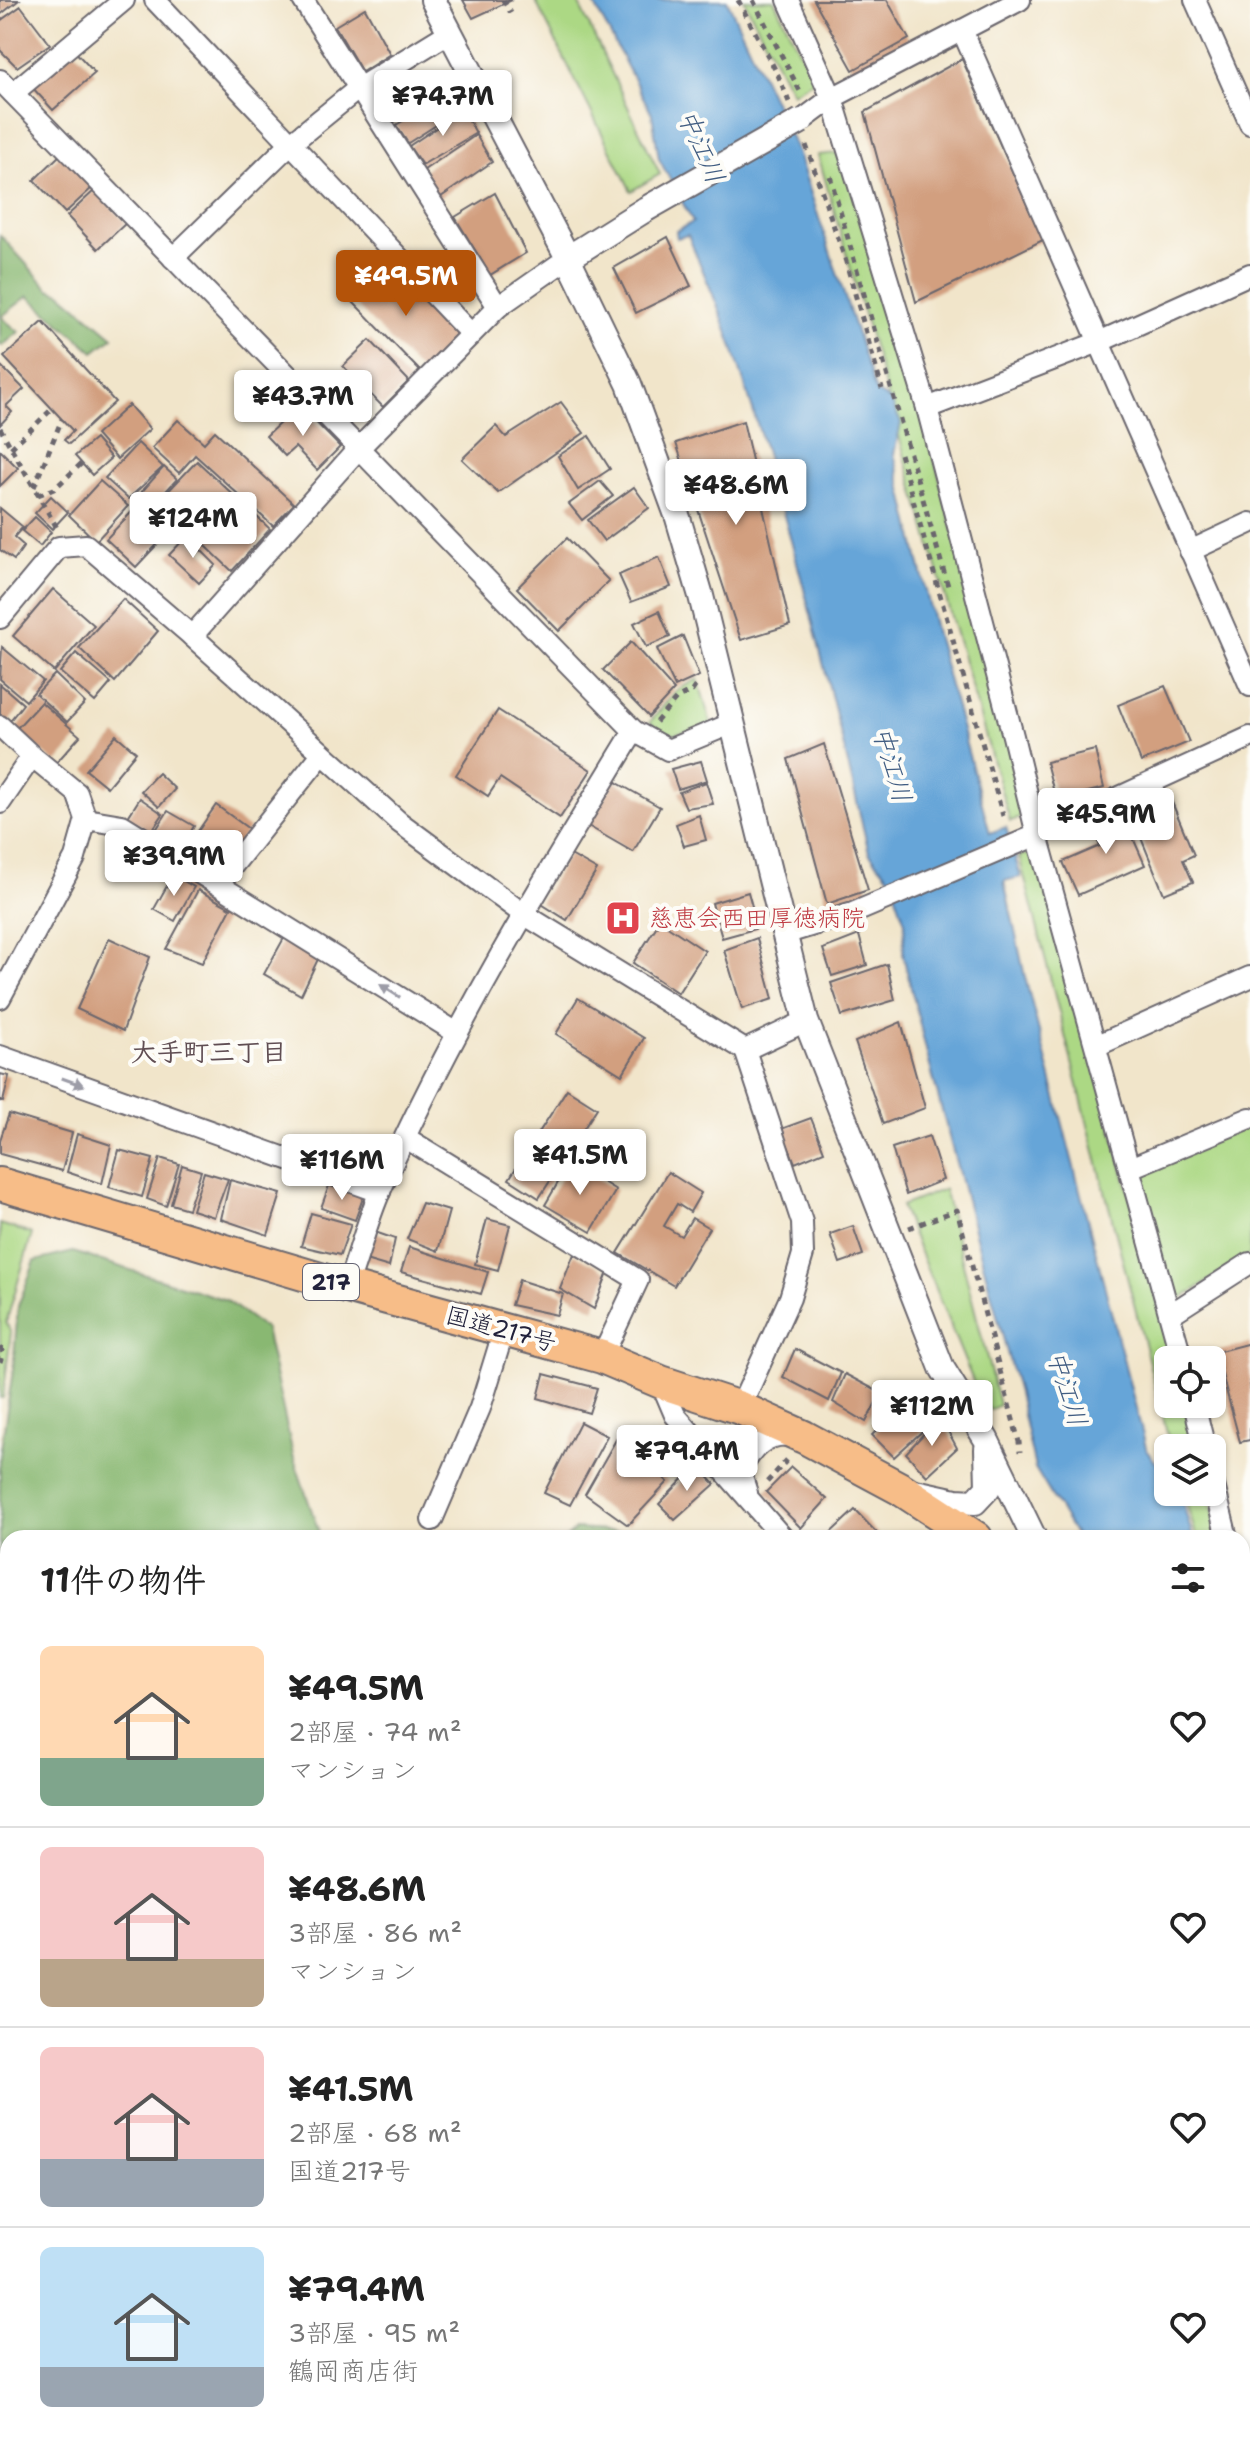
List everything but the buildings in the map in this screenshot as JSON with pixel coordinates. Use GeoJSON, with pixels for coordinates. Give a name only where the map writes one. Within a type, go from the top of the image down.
{"type":"FeatureCollection","features":[{"type":"Feature","properties":{"kind":"highway","name":"国道217号"},"geometry":{"type":"LineString","coordinates":[[0,1184],[347,1287],[602,1357],[661,1382],[740,1408],[800,1451],[901,1489],[964,1530]]}},
{"type":"Feature","properties":{"kind":"street"},"geometry":{"type":"LineString","coordinates":[[124,0],[7,86],[634,731],[668,750],[733,723]]}},
{"type":"Feature","properties":{"kind":"street"},"geometry":{"type":"LineString","coordinates":[[155,0],[471,334]]}},
{"type":"Feature","properties":{"kind":"street"},"geometry":{"type":"LineString","coordinates":[[303,0],[498,307]]}},
{"type":"Feature","properties":{"kind":"street"},"geometry":{"type":"LineString","coordinates":[[433,0],[568,258],[629,384],[678,518],[701,596],[806,1021],[942,1368],[986,1439],[1030,1530]]}},
{"type":"Feature","properties":{"kind":"street"},"geometry":{"type":"LineString","coordinates":[[788,0],[832,98],[927,408],[1010,721],[1029,838],[1096,1046],[1179,1346]]}},
{"type":"Feature","properties":{"kind":"street"},"geometry":{"type":"LineString","coordinates":[[192,636],[358,449],[498,307],[646,209],[832,98],[1020,0]]}},
{"type":"Feature","properties":{"kind":"street"},"geometry":{"type":"LineString","coordinates":[[1195,0],[1250,124]]}},
{"type":"Feature","properties":{"kind":"street"},"geometry":{"type":"LineString","coordinates":[[962,30],[1250,686]]}},
{"type":"Feature","properties":{"kind":"street"},"geometry":{"type":"LineString","coordinates":[[173,258],[290,144],[359,88],[450,32]]}},
{"type":"Feature","properties":{"kind":"street"},"geometry":{"type":"LineString","coordinates":[[927,408],[1099,342],[1250,274]]}},
{"type":"Feature","properties":{"kind":"street"},"geometry":{"type":"LineString","coordinates":[[1190,551],[1250,523]]}},
{"type":"Feature","properties":{"kind":"street"},"geometry":{"type":"LineString","coordinates":[[0,618],[59,547],[86,545],[399,822],[522,913],[745,1050],[802,1222],[803,1254],[790,1298],[740,1408]]}},
{"type":"Feature","properties":{"kind":"street"},"geometry":{"type":"LineString","coordinates":[[0,726],[77,793],[86,819],[75,858],[0,998]]}},
{"type":"Feature","properties":{"kind":"street"},"geometry":{"type":"LineString","coordinates":[[347,1287],[380,1192],[457,1033],[522,913],[634,731]]}},
{"type":"Feature","properties":{"kind":"street"},"geometry":{"type":"LineString","coordinates":[[784,934],[853,913],[1029,838],[1250,737]]}},
{"type":"Feature","properties":{"kind":"street"},"geometry":{"type":"LineString","coordinates":[[218,884],[322,754]]}},
{"type":"Feature","properties":{"kind":"street"},"geometry":{"type":"LineString","coordinates":[[0,803],[32,756]]}},
{"type":"Feature","properties":{"kind":"street"},"geometry":{"type":"LineString","coordinates":[[86,819],[122,825],[457,1033]]}},
{"type":"Feature","properties":{"kind":"street"},"geometry":{"type":"LineString","coordinates":[[1096,1046],[1250,977]]}},
{"type":"Feature","properties":{"kind":"street"},"geometry":{"type":"LineString","coordinates":[[745,1050],[806,1021]]}},
{"type":"Feature","properties":{"kind":"street"},"geometry":{"type":"LineString","coordinates":[[0,1056],[380,1192]]}},
{"type":"Feature","properties":{"kind":"street"},"geometry":{"type":"LineString","coordinates":[[1130,1168],[1250,1118]]}},
{"type":"Feature","properties":{"kind":"street"},"geometry":{"type":"LineString","coordinates":[[406,1138],[638,1280],[602,1357]]}},
{"type":"Feature","properties":{"kind":"street"},"geometry":{"type":"LineString","coordinates":[[1171,1314],[1250,1263]]}},
{"type":"Feature","properties":{"kind":"street"},"geometry":{"type":"LineString","coordinates":[[432,1520],[480,1408],[504,1330]]}},
{"type":"Feature","properties":{"kind":"street"},"geometry":{"type":"LineString","coordinates":[[661,1382],[675,1415],[754,1496]]}},
{"type":"Feature","properties":{"kind":"street"},"geometry":{"type":"LineString","coordinates":[[777,1530],[740,1471],[747,1456],[778,1434],[800,1451]]}},
{"type":"Feature","properties":{"kind":"street"},"geometry":{"type":"LineString","coordinates":[[901,1489],[975,1502],[988,1488],[986,1439]]}},
{"type":"Feature","properties":{"kind":"street"},"geometry":{"type":"LineString","coordinates":[[1219,1506],[1225,1530]]}},
{"type":"Feature","properties":{"kind":"path"},"geometry":{"type":"LineString","coordinates":[[503,0],[511,13]]}},
{"type":"Feature","properties":{"kind":"path"},"geometry":{"type":"LineString","coordinates":[[738,0],[778,75],[797,119],[846,262],[882,389]]}},
{"type":"Feature","properties":{"kind":"path"},"geometry":{"type":"LineString","coordinates":[[11,448],[52,409]]}},
{"type":"Feature","properties":{"kind":"path"},"geometry":{"type":"LineString","coordinates":[[36,491],[62,419]]}},
{"type":"Feature","properties":{"kind":"path"},"geometry":{"type":"LineString","coordinates":[[0,428],[67,547]]}},
{"type":"Feature","properties":{"kind":"path"},"geometry":{"type":"LineString","coordinates":[[900,454],[1003,816]]}},
{"type":"Feature","properties":{"kind":"path"},"geometry":{"type":"LineString","coordinates":[[36,491],[54,489],[82,463]]}},
{"type":"Feature","properties":{"kind":"path"},"geometry":{"type":"LineString","coordinates":[[654,724],[676,699],[692,691]]}},
{"type":"Feature","properties":{"kind":"path"},"geometry":{"type":"LineString","coordinates":[[990,772],[1001,769]]}},
{"type":"Feature","properties":{"kind":"path"},"geometry":{"type":"LineString","coordinates":[[905,1230],[957,1210],[1020,1455]]}},
{"type":"Feature","properties":{"kind":"path"},"geometry":{"type":"LineString","coordinates":[[0,1347],[3,1353],[0,1362]]}},
{"type":"Feature","properties":{"kind":"path"},"geometry":{"type":"LineString","coordinates":[[754,1496],[787,1459],[800,1451]]}},
{"type":"Feature","properties":{"kind":"green space"},"geometry":{"type":"Polygon","coordinates":[[[535,0],[577,0],[660,174],[631,191],[535,0]]]}},
{"type":"Feature","properties":{"kind":"green space"},"geometry":{"type":"Polygon","coordinates":[[[744,0],[774,0],[814,80],[792,93],[744,0]]]}},
{"type":"Feature","properties":{"kind":"green space"},"geometry":{"type":"Polygon","coordinates":[[[837,153],[851,181],[921,408],[1028,816],[1010,821],[818,155],[837,153]]]}},
{"type":"Feature","properties":{"kind":"green space"},"geometry":{"type":"Polygon","coordinates":[[[0,235],[49,289],[61,293],[113,337],[94,352],[28,296],[1,317],[19,332],[2,346],[0,344],[0,235]]]}},
{"type":"Feature","properties":{"kind":"green space"},"geometry":{"type":"Polygon","coordinates":[[[698,679],[712,727],[665,736],[650,722],[677,690],[698,679]]]}},
{"type":"Feature","properties":{"kind":"green space"},"geometry":{"type":"Polygon","coordinates":[[[1039,851],[1169,1346],[1154,1346],[1154,1382],[1019,856],[1039,851]]]}},
{"type":"Feature","properties":{"kind":"green space"},"geometry":{"type":"Polygon","coordinates":[[[1250,1124],[1250,1254],[1174,1303],[1139,1170],[1250,1124]]]}},
{"type":"Feature","properties":{"kind":"green space"},"geometry":{"type":"Polygon","coordinates":[[[944,1189],[999,1405],[990,1410],[980,1398],[901,1206],[944,1189]]]}},
{"type":"Feature","properties":{"kind":"green space"},"geometry":{"type":"Polygon","coordinates":[[[0,1224],[32,1234],[6,1323],[11,1332],[3,1398],[0,1398],[0,1224]]]}},
{"type":"Feature","properties":{"kind":"green space"},"geometry":{"type":"Polygon","coordinates":[[[73,1252],[226,1300],[265,1329],[294,1459],[318,1530],[0,1530],[0,1455],[13,1370],[18,1306],[35,1261],[73,1252]]]}},
{"type":"Feature","properties":{"kind":"green space"},"geometry":{"type":"Polygon","coordinates":[[[1163,1418],[1188,1418],[1192,1434],[1167,1434],[1163,1418]]]}},
{"type":"Feature","properties":{"kind":"green space"},"geometry":{"type":"Polygon","coordinates":[[[1187,1506],[1212,1506],[1218,1530],[1195,1530],[1187,1506]]]}},
{"type":"Feature","properties":{"kind":"water","name":"中江川"},"geometry":{"type":"Polygon","coordinates":[[[592,0],[727,0],[797,151],[876,392],[891,401],[901,423],[894,454],[936,634],[990,833],[1006,827],[1021,877],[1004,881],[1025,977],[1147,1451],[1154,1460],[1154,1506],[1184,1506],[1191,1530],[1072,1530],[1035,1468],[903,955],[905,922],[890,878],[869,853],[823,660],[771,469],[716,302],[688,235],[677,238],[676,231],[693,222],[659,159],[652,114],[592,0]]]}},
{"type":"Feature","properties":{"kind":"place","name":"慈恵会西田厚徳病院"},"geometry":{"type":"Point","coordinates":[623,918]}},
{"type":"Feature","properties":{"kind":"district","name":"大手町三丁目"},"geometry":{"type":"Point","coordinates":[209,1051]}}]}
